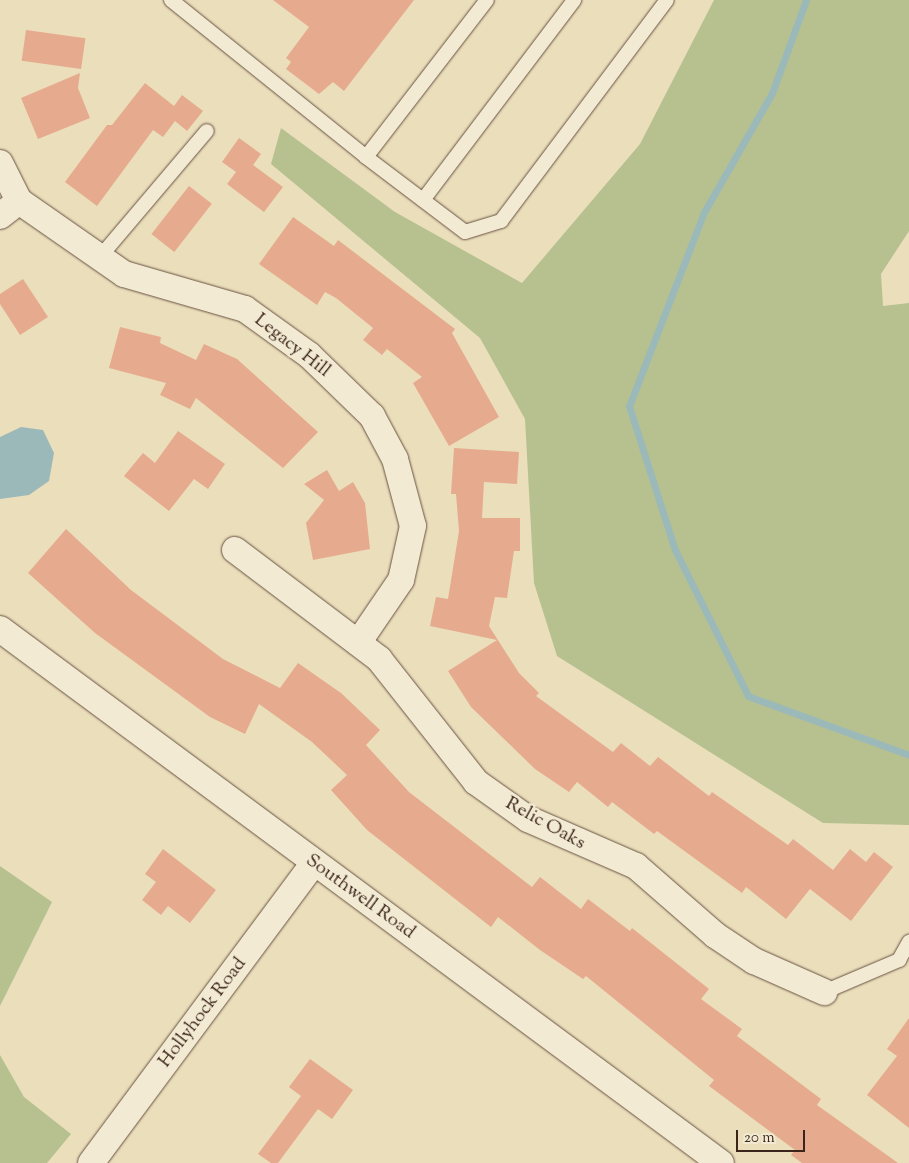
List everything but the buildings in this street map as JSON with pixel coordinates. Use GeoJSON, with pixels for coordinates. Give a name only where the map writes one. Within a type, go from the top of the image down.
{"type":"FeatureCollection","features":[{"type":"Feature","properties":{"kind":"street","name":"Legacy Hill"},"geometry":{"type":"LineString","coordinates":[[0,164],[10,208],[100,257],[124,274],[246,309],[309,355],[372,416],[395,459],[413,526],[401,580],[358,643]]}},
{"type":"Feature","properties":{"kind":"street","name":"Relic Oaks"},"geometry":{"type":"LineString","coordinates":[[235,550],[379,659],[476,782],[528,819],[636,866],[715,935],[754,961],[824,992]]}},
{"type":"Feature","properties":{"kind":"street","name":"Southwell Road"},"geometry":{"type":"LineString","coordinates":[[0,629],[721,1163]]}},
{"type":"Feature","properties":{"kind":"street","name":"Hollyhock Road"},"geometry":{"type":"LineString","coordinates":[[91,1163],[314,863]]}},
{"type":"Feature","properties":{"kind":"lane"},"geometry":{"type":"LineString","coordinates":[[171,0],[366,157],[465,232],[500,221],[667,0]]}},
{"type":"Feature","properties":{"kind":"lane"},"geometry":{"type":"LineString","coordinates":[[366,157],[487,0]]}},
{"type":"Feature","properties":{"kind":"lane"},"geometry":{"type":"LineString","coordinates":[[423,200],[574,0]]}},
{"type":"Feature","properties":{"kind":"lane"},"geometry":{"type":"LineString","coordinates":[[100,257],[207,131]]}},
{"type":"Feature","properties":{"kind":"lane"},"geometry":{"type":"LineString","coordinates":[[824,992],[899,960],[909,942]]}},
{"type":"Feature","properties":{"kind":"green space"},"geometry":{"type":"Polygon","coordinates":[[[714,0],[909,0],[909,231],[881,274],[883,306],[909,303],[909,825],[823,823],[557,656],[534,583],[525,419],[480,338],[271,164],[281,128],[395,212],[522,283],[640,144],[714,0]]]}},
{"type":"Feature","properties":{"kind":"green space"},"geometry":{"type":"Polygon","coordinates":[[[0,866],[52,902],[0,1006],[0,866]]]}},
{"type":"Feature","properties":{"kind":"green space"},"geometry":{"type":"Polygon","coordinates":[[[0,1055],[24,1097],[71,1134],[47,1163],[0,1163],[0,1055]]]}},
{"type":"Feature","properties":{"kind":"water"},"geometry":{"type":"Polygon","coordinates":[[[21,427],[43,430],[54,453],[49,481],[29,495],[0,499],[0,437],[21,427]]]}},
{"type":"Feature","properties":{"kind":"waterway"},"geometry":{"type":"LineString","coordinates":[[806,0],[772,93],[704,212],[629,406],[675,550],[748,696],[909,755]]}}]}
